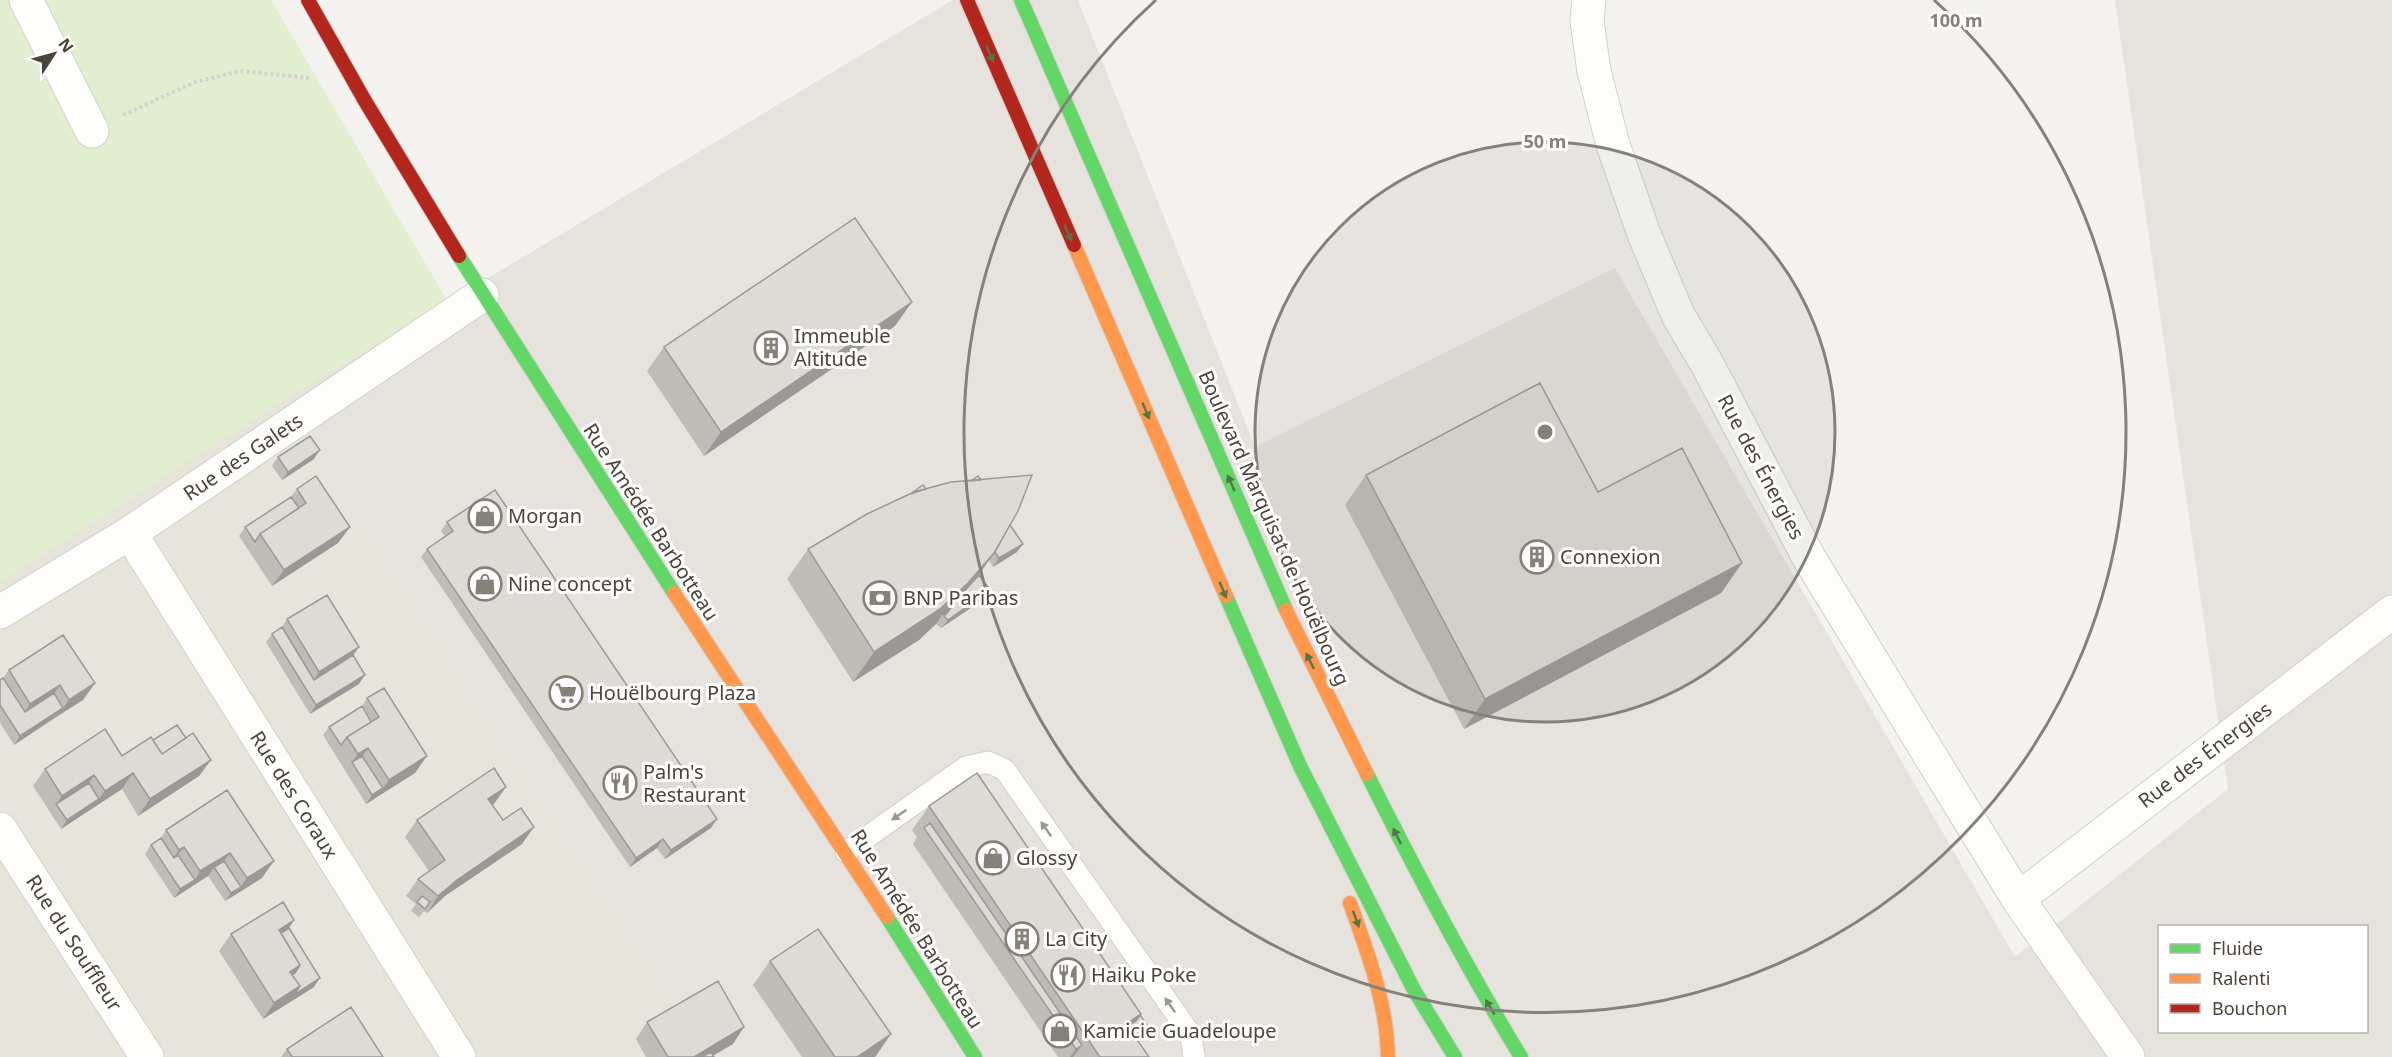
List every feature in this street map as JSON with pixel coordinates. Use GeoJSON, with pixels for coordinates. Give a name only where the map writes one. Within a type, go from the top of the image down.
{"type":"FeatureCollection","features":[{"type":"Feature","properties":{"kind":"main road","name":"Rue Amédée Barbotteau"},"geometry":{"type":"LineString","coordinates":[[308,0],[353,82],[482,295],[684,609],[846,852],[971,1056]]}},
{"type":"Feature","properties":{"kind":"main road"},"geometry":{"type":"LineString","coordinates":[[967,0],[1300,766],[1339,873]]}},
{"type":"Feature","properties":{"kind":"main road","name":"Boulevard Marquisat de Houëlbourg"},"geometry":{"type":"LineString","coordinates":[[1021,0],[1295,631],[1412,864],[1486,1000],[1521,1057]]}},
{"type":"Feature","properties":{"kind":"main road"},"geometry":{"type":"LineString","coordinates":[[1300,766],[1414,990],[1455,1057]]}},
{"type":"Feature","properties":{"kind":"main road"},"geometry":{"type":"LineString","coordinates":[[1347,895],[1370,959],[1389,1032],[1388,1057]]}},
{"type":"Feature","properties":{"kind":"street"},"geometry":{"type":"LineString","coordinates":[[26,0],[92,131]]}},
{"type":"Feature","properties":{"kind":"street","name":"Rue des Énergies"},"geometry":{"type":"LineString","coordinates":[[1589,0],[1587,21],[1594,71],[1613,144],[1644,234],[1678,315],[1707,364],[1809,558],[2018,899],[2127,1057]]}},
{"type":"Feature","properties":{"kind":"street","name":"Rue des Galets"},"geometry":{"type":"LineString","coordinates":[[0,612],[130,533],[482,295]]}},
{"type":"Feature","properties":{"kind":"street","name":"Rue des Coraux"},"geometry":{"type":"LineString","coordinates":[[130,533],[456,1056]]}},
{"type":"Feature","properties":{"kind":"street","name":"Rue des Énergies"},"geometry":{"type":"LineString","coordinates":[[2018,899],[2392,612]]}},
{"type":"Feature","properties":{"kind":"street","name":"Rue du Souffleur"},"geometry":{"type":"LineString","coordinates":[[0,829],[147,1057]]}},
{"type":"Feature","properties":{"kind":"lane"},"geometry":{"type":"LineString","coordinates":[[846,852],[966,767],[988,762],[1005,770],[1191,1035],[1194,1057]]}},
{"type":"Feature","properties":{"kind":"path"},"geometry":{"type":"LineString","coordinates":[[92,131],[150,101],[195,82],[240,71],[353,82]]}},
{"type":"Feature","properties":{"kind":"shaded area"},"geometry":{"type":"Polygon","coordinates":[[[953,0],[1078,0],[1255,447],[1615,268],[2015,957],[2228,789],[2115,0],[2392,0],[2392,1057],[719,1057],[643,948],[284,400],[953,0]]]}},
{"type":"Feature","properties":{"kind":"shaded area"},"geometry":{"type":"Polygon","coordinates":[[[719,212],[749,263],[694,300],[705,317],[587,394],[569,368],[582,358],[556,319],[719,212]]]}},
{"type":"Feature","properties":{"kind":"shaded area"},"geometry":{"type":"Polygon","coordinates":[[[940,307],[965,362],[690,540],[654,493],[940,307]]]}},
{"type":"Feature","properties":{"kind":"shaded area"},"geometry":{"type":"Polygon","coordinates":[[[968,370],[998,430],[767,577],[782,601],[742,627],[693,548],[968,370]]]}},
{"type":"Feature","properties":{"kind":"shaded area"},"geometry":{"type":"Polygon","coordinates":[[[450,371],[483,374],[791,842],[642,938],[386,538],[362,466],[340,445],[450,371]]]}},
{"type":"Feature","properties":{"kind":"shaded area"},"geometry":{"type":"Polygon","coordinates":[[[284,400],[643,948],[719,1057],[0,1057],[0,581],[284,400]]]}},
{"type":"Feature","properties":{"kind":"shaded area"},"geometry":{"type":"Polygon","coordinates":[[[1056,555],[1093,640],[858,796],[844,772],[853,765],[820,713],[1056,555]]]}},
{"type":"Feature","properties":{"kind":"shaded area"},"geometry":{"type":"Polygon","coordinates":[[[1107,679],[1272,985],[1269,1015],[1214,1057],[1207,1057],[1004,750],[1107,679]]]}},
{"type":"Feature","properties":{"kind":"green space"},"geometry":{"type":"Polygon","coordinates":[[[0,0],[271,0],[448,302],[284,400],[0,581],[0,0]]]}},
{"type":"Feature","properties":{"kind":"building","name":"Immeuble Altitude"},"geometry":{"type":"Polygon","coordinates":[[[855,218],[912,302],[721,432],[664,347],[855,218]]]}},
{"type":"Feature","properties":{"kind":"building","name":"Connexion"},"geometry":{"type":"Polygon","coordinates":[[[1540,383],[1598,492],[1682,448],[1742,563],[1485,699],[1366,475],[1540,383]]]}},
{"type":"Feature","properties":{"kind":"building"},"geometry":{"type":"Polygon","coordinates":[[[310,436],[320,450],[288,472],[278,457],[310,436]]]}},
{"type":"Feature","properties":{"kind":"building","name":"BNP Paribas"},"geometry":{"type":"Polygon","coordinates":[[[1032,475],[1018,511],[994,553],[968,583],[940,609],[874,652],[808,549],[867,514],[914,492],[951,482],[1032,475]]]}},
{"type":"Feature","properties":{"kind":"building"},"geometry":{"type":"Polygon","coordinates":[[[316,476],[350,527],[284,570],[260,534],[306,503],[297,489],[316,476]]]}},
{"type":"Feature","properties":{"kind":"building"},"geometry":{"type":"Polygon","coordinates":[[[923,485],[926,489],[910,494],[923,485]]]}},
{"type":"Feature","properties":{"kind":"building","name":"Houëlbourg Plaza"},"geometry":{"type":"Polygon","coordinates":[[[495,490],[717,819],[671,850],[663,839],[636,858],[427,549],[453,531],[447,522],[495,490]]]}},
{"type":"Feature","properties":{"kind":"building"},"geometry":{"type":"Polygon","coordinates":[[[291,497],[299,508],[260,534],[255,542],[245,527],[291,497]]]}},
{"type":"Feature","properties":{"kind":"building"},"geometry":{"type":"Polygon","coordinates":[[[1010,525],[1023,544],[999,558],[995,552],[1010,525]]]}},
{"type":"Feature","properties":{"kind":"building"},"geometry":{"type":"Polygon","coordinates":[[[979,575],[990,590],[948,620],[944,616],[979,575]]]}},
{"type":"Feature","properties":{"kind":"building"},"geometry":{"type":"Polygon","coordinates":[[[327,595],[359,647],[319,672],[287,619],[327,595]]]}},
{"type":"Feature","properties":{"kind":"building"},"geometry":{"type":"Polygon","coordinates":[[[282,627],[314,680],[353,655],[365,675],[316,705],[272,634],[282,627]]]}},
{"type":"Feature","properties":{"kind":"building"},"geometry":{"type":"Polygon","coordinates":[[[63,635],[95,683],[69,700],[60,685],[30,704],[9,670],[63,635]]]}},
{"type":"Feature","properties":{"kind":"building"},"geometry":{"type":"Polygon","coordinates":[[[3,678],[25,712],[54,693],[63,708],[20,736],[0,705],[0,680],[3,678]]]}},
{"type":"Feature","properties":{"kind":"building"},"geometry":{"type":"Polygon","coordinates":[[[384,688],[427,756],[389,780],[368,748],[358,754],[347,737],[379,717],[367,698],[384,688]]]}},
{"type":"Feature","properties":{"kind":"building"},"geometry":{"type":"Polygon","coordinates":[[[362,706],[371,722],[347,737],[341,745],[329,727],[362,706]]]}},
{"type":"Feature","properties":{"kind":"building"},"geometry":{"type":"Polygon","coordinates":[[[177,725],[186,738],[162,754],[153,740],[177,725]]]}},
{"type":"Feature","properties":{"kind":"building"},"geometry":{"type":"Polygon","coordinates":[[[105,729],[122,756],[151,737],[162,754],[193,733],[211,760],[150,799],[133,773],[105,791],[94,775],[62,796],[45,769],[105,729]]]}},
{"type":"Feature","properties":{"kind":"building"},"geometry":{"type":"Polygon","coordinates":[[[362,756],[383,788],[372,795],[352,762],[362,756]]]}},
{"type":"Feature","properties":{"kind":"building"},"geometry":{"type":"Polygon","coordinates":[[[494,768],[506,787],[488,799],[503,820],[521,808],[534,827],[457,880],[438,896],[418,879],[445,860],[417,820],[494,768]]]}},
{"type":"Feature","properties":{"kind":"building"},"geometry":{"type":"Polygon","coordinates":[[[977,773],[1141,1014],[1126,1024],[1149,1057],[1100,1057],[929,806],[977,773]]]}},
{"type":"Feature","properties":{"kind":"building"},"geometry":{"type":"Polygon","coordinates":[[[89,783],[99,799],[67,820],[56,804],[89,783]]]}},
{"type":"Feature","properties":{"kind":"building"},"geometry":{"type":"Polygon","coordinates":[[[227,790],[274,861],[247,878],[230,853],[200,871],[184,847],[179,850],[166,830],[227,790]]]}},
{"type":"Feature","properties":{"kind":"building"},"geometry":{"type":"Polygon","coordinates":[[[930,823],[1082,1045],[1076,1049],[924,828],[930,823]]]}},
{"type":"Feature","properties":{"kind":"building"},"geometry":{"type":"Polygon","coordinates":[[[161,838],[174,858],[178,855],[195,880],[180,889],[151,845],[161,838]]]}},
{"type":"Feature","properties":{"kind":"building"},"geometry":{"type":"Polygon","coordinates":[[[224,861],[241,887],[231,893],[214,867],[224,861]]]}},
{"type":"Feature","properties":{"kind":"building"},"geometry":{"type":"Polygon","coordinates":[[[422,896],[430,902],[425,909],[417,902],[422,896]]]}},
{"type":"Feature","properties":{"kind":"building"},"geometry":{"type":"Polygon","coordinates":[[[283,902],[294,920],[279,930],[300,965],[290,972],[300,986],[274,1003],[231,934],[283,902]]]}},
{"type":"Feature","properties":{"kind":"building"},"geometry":{"type":"Polygon","coordinates":[[[289,928],[320,978],[294,995],[300,986],[292,975],[300,965],[281,933],[289,928]]]}},
{"type":"Feature","properties":{"kind":"building"},"geometry":{"type":"Polygon","coordinates":[[[818,929],[891,1034],[857,1057],[835,1057],[770,961],[818,929]]]}},
{"type":"Feature","properties":{"kind":"building"},"geometry":{"type":"Polygon","coordinates":[[[718,981],[744,1027],[694,1057],[668,1057],[647,1022],[718,981]]]}},
{"type":"Feature","properties":{"kind":"building"},"geometry":{"type":"Polygon","coordinates":[[[351,1007],[383,1057],[292,1057],[287,1049],[351,1007]]]}},
{"type":"Feature","properties":{"kind":"building"},"geometry":{"type":"Polygon","coordinates":[[[1140,1015],[1148,1026],[1134,1036],[1128,1026],[1140,1015]]]}},
{"type":"Feature","properties":{"kind":"building"},"geometry":{"type":"Polygon","coordinates":[[[711,1052],[714,1057],[702,1057],[711,1052]]]}},
{"type":"Feature","properties":{"kind":"traffic: fast"},"geometry":{"type":"LineString","coordinates":[[1021,0],[1286,610]]}},
{"type":"Feature","properties":{"kind":"traffic: fast"},"geometry":{"type":"LineString","coordinates":[[459,256],[674,593]]}},
{"type":"Feature","properties":{"kind":"traffic: fast"},"geometry":{"type":"LineString","coordinates":[[1226,596],[1300,766],[1414,990],[1455,1057]]}},
{"type":"Feature","properties":{"kind":"traffic: fast"},"geometry":{"type":"LineString","coordinates":[[1367,774],[1441,917],[1521,1057]]}},
{"type":"Feature","properties":{"kind":"traffic: fast"},"geometry":{"type":"LineString","coordinates":[[887,917],[975,1057]]}},
{"type":"Feature","properties":{"kind":"traffic: slow"},"geometry":{"type":"LineString","coordinates":[[1074,245],[1226,596]]}},
{"type":"Feature","properties":{"kind":"traffic: slow"},"geometry":{"type":"LineString","coordinates":[[674,593],[887,917]]}},
{"type":"Feature","properties":{"kind":"traffic: slow"},"geometry":{"type":"LineString","coordinates":[[1286,610],[1367,774]]}},
{"type":"Feature","properties":{"kind":"traffic: slow"},"geometry":{"type":"LineString","coordinates":[[1350,903],[1370,960],[1380,998],[1388,1057]]}},
{"type":"Feature","properties":{"kind":"traffic: jam"},"geometry":{"type":"LineString","coordinates":[[308,0],[365,101],[459,256]]}},
{"type":"Feature","properties":{"kind":"traffic: jam"},"geometry":{"type":"LineString","coordinates":[[967,0],[1074,245]]}},
{"type":"Feature","properties":{"kind":"place","name":"Immeuble Altitude"},"geometry":{"type":"Point","coordinates":[771,348]}},
{"type":"Feature","properties":{"kind":"place","name":"Morgan"},"geometry":{"type":"Point","coordinates":[485,516]}},
{"type":"Feature","properties":{"kind":"place","name":"Connexion"},"geometry":{"type":"Point","coordinates":[1537,557]}},
{"type":"Feature","properties":{"kind":"place","name":"Nine concept"},"geometry":{"type":"Point","coordinates":[485,584]}},
{"type":"Feature","properties":{"kind":"place","name":"BNP Paribas"},"geometry":{"type":"Point","coordinates":[880,598]}},
{"type":"Feature","properties":{"kind":"place","name":"Houëlbourg Plaza"},"geometry":{"type":"Point","coordinates":[566,693]}},
{"type":"Feature","properties":{"kind":"place","name":"Palm's Restaurant"},"geometry":{"type":"Point","coordinates":[620,783]}},
{"type":"Feature","properties":{"kind":"place","name":"Glossy"},"geometry":{"type":"Point","coordinates":[993,858]}},
{"type":"Feature","properties":{"kind":"place","name":"La City"},"geometry":{"type":"Point","coordinates":[1022,939]}},
{"type":"Feature","properties":{"kind":"place","name":"Haiku Poke"},"geometry":{"type":"Point","coordinates":[1068,975]}},
{"type":"Feature","properties":{"kind":"place","name":"Kamicie Guadeloupe"},"geometry":{"type":"Point","coordinates":[1060,1031]}}]}
